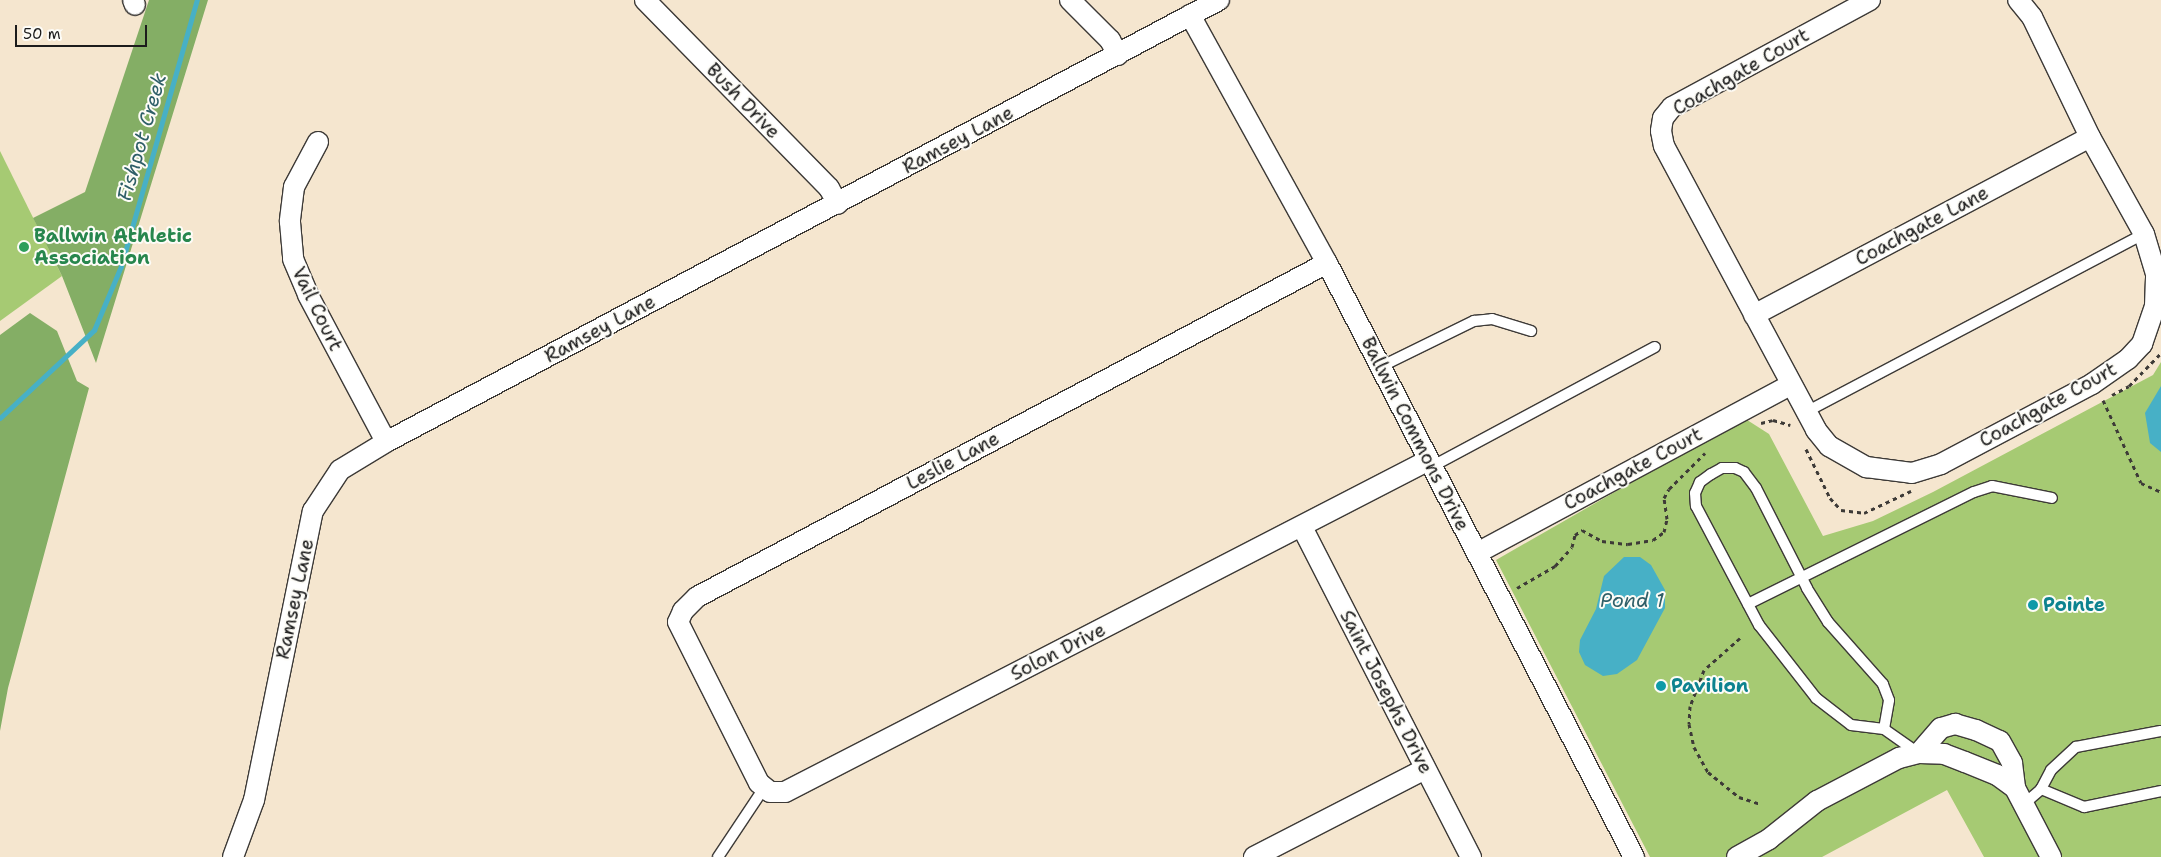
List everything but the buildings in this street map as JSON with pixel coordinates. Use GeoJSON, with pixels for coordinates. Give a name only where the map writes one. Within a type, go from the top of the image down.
{"type":"FeatureCollection","features":[{"type":"Feature","properties":{"kind":"street","name":"Bush Drive"},"geometry":{"type":"LineString","coordinates":[[645,0],[829,188],[838,204]]}},
{"type":"Feature","properties":{"kind":"street"},"geometry":{"type":"LineString","coordinates":[[1070,0],[1110,40],[1118,55]]}},
{"type":"Feature","properties":{"kind":"street","name":"Ramsey Lane"},"geometry":{"type":"LineString","coordinates":[[233,857],[254,800],[313,511],[340,470],[386,442],[838,204],[1219,0]]}},
{"type":"Feature","properties":{"kind":"street","name":"Coachgate Court"},"geometry":{"type":"LineString","coordinates":[[1870,0],[1672,106],[1663,118],[1664,146],[1804,413],[1829,446],[1866,468],[1912,473],[1950,459],[2092,384],[2128,360],[2142,344],[2150,326],[2158,290],[2144,234],[2090,137],[2032,17],[2018,0]]}},
{"type":"Feature","properties":{"kind":"street","name":"Ballwin Commons Drive"},"geometry":{"type":"LineString","coordinates":[[1190,15],[1327,263],[1429,464],[1477,552],[1634,857]]}},
{"type":"Feature","properties":{"kind":"street","name":"Coachgate Lane"},"geometry":{"type":"LineString","coordinates":[[1754,315],[2090,137]]}},
{"type":"Feature","properties":{"kind":"street","name":"Vail Court"},"geometry":{"type":"LineString","coordinates":[[318,142],[294,186],[290,222],[292,259],[308,295],[386,442]]}},
{"type":"Feature","properties":{"kind":"street","name":"Leslie Lane"},"geometry":{"type":"LineString","coordinates":[[764,788],[678,622],[683,610],[697,597],[1327,263]]}},
{"type":"Feature","properties":{"kind":"street","name":"Coachgate Court"},"geometry":{"type":"LineString","coordinates":[[1477,552],[1790,385]]}},
{"type":"Feature","properties":{"kind":"street","name":"Solon Drive"},"geometry":{"type":"LineString","coordinates":[[764,788],[778,794],[789,791],[1302,527],[1429,464]]}},
{"type":"Feature","properties":{"kind":"street","name":"Saint Josephs Drive"},"geometry":{"type":"LineString","coordinates":[[1302,527],[1471,857]]}},
{"type":"Feature","properties":{"kind":"street"},"geometry":{"type":"LineString","coordinates":[[1919,753],[1941,728],[1955,724],[1976,730],[2000,741],[2012,762],[2020,796],[2051,857]]}},
{"type":"Feature","properties":{"kind":"street"},"geometry":{"type":"LineString","coordinates":[[1738,857],[1769,840],[1817,802],[1899,758],[1919,753],[1944,754],[1997,775],[2020,796]]}},
{"type":"Feature","properties":{"kind":"street"},"geometry":{"type":"LineString","coordinates":[[1254,857],[1425,769]]}},
{"type":"Feature","properties":{"kind":"street"},"geometry":{"type":"LineString","coordinates":[[2041,838],[2067,857]]}},
{"type":"Feature","properties":{"kind":"lane"},"geometry":{"type":"LineString","coordinates":[[1804,413],[2144,234]]}},
{"type":"Feature","properties":{"kind":"lane"},"geometry":{"type":"LineString","coordinates":[[1380,367],[1474,321],[1492,319],[1531,331]]}},
{"type":"Feature","properties":{"kind":"lane"},"geometry":{"type":"LineString","coordinates":[[1429,464],[1655,347]]}},
{"type":"Feature","properties":{"kind":"lane"},"geometry":{"type":"LineString","coordinates":[[1884,729],[1889,700],[1882,684],[1842,641],[1800,576],[1756,488],[1744,472],[1735,468],[1722,468],[1711,474],[1700,482],[1695,493],[1696,506],[1759,625],[1816,698],[1850,725],[1884,729],[1919,753]]}},
{"type":"Feature","properties":{"kind":"lane"},"geometry":{"type":"LineString","coordinates":[[1748,604],[1800,576],[1974,492],[1992,486],[2052,498]]}},
{"type":"Feature","properties":{"kind":"lane"},"geometry":{"type":"LineString","coordinates":[[2041,789],[2051,770],[2076,747],[2161,730]]}},
{"type":"Feature","properties":{"kind":"lane"},"geometry":{"type":"LineString","coordinates":[[718,857],[764,788]]}},
{"type":"Feature","properties":{"kind":"lane"},"geometry":{"type":"LineString","coordinates":[[2020,796],[2041,789],[2084,807],[2161,792]]}},
{"type":"Feature","properties":{"kind":"path"},"geometry":{"type":"LineString","coordinates":[[2096,404],[2129,386],[2161,352]]}},
{"type":"Feature","properties":{"kind":"path"},"geometry":{"type":"LineString","coordinates":[[2103,400],[2141,483],[2161,492]]}},
{"type":"Feature","properties":{"kind":"path"},"geometry":{"type":"LineString","coordinates":[[1754,425],[1773,420],[1789,423],[1794,431]]}},
{"type":"Feature","properties":{"kind":"path"},"geometry":{"type":"LineString","coordinates":[[1517,588],[1555,566],[1572,547],[1575,535],[1582,530],[1602,541],[1628,544],[1653,540],[1664,532],[1667,519],[1664,498],[1669,489],[1693,462],[1714,448]]}},
{"type":"Feature","properties":{"kind":"path"},"geometry":{"type":"LineString","coordinates":[[1805,448],[1830,498],[1841,510],[1864,513],[1916,489]]}},
{"type":"Feature","properties":{"kind":"path"},"geometry":{"type":"LineString","coordinates":[[1740,638],[1704,670],[1690,706],[1689,724],[1694,747],[1708,772],[1739,797],[1761,804]]}},
{"type":"Feature","properties":{"kind":"green space"},"geometry":{"type":"Polygon","coordinates":[[[149,0],[208,0],[96,363],[62,276],[33,218],[85,192],[149,0]]]}},
{"type":"Feature","properties":{"kind":"green space","name":"Ballwin Athletic Association"},"geometry":{"type":"Polygon","coordinates":[[[0,151],[62,276],[0,321],[0,151]]]}},
{"type":"Feature","properties":{"kind":"green space"},"geometry":{"type":"Polygon","coordinates":[[[30,313],[57,331],[77,381],[89,388],[8,688],[0,731],[0,335],[30,313]]]}},
{"type":"Feature","properties":{"kind":"green space"},"geometry":{"type":"Polygon","coordinates":[[[2161,362],[2161,857],[1984,857],[1947,790],[1822,857],[1650,857],[1496,560],[1744,418],[1769,434],[1823,536],[1873,521],[1933,492],[2153,375],[2161,362]]]}},
{"type":"Feature","properties":{"kind":"water"},"geometry":{"type":"Polygon","coordinates":[[[2161,386],[2161,452],[2150,443],[2145,413],[2161,386]]]}},
{"type":"Feature","properties":{"kind":"water","name":"Pond 1"},"geometry":{"type":"Polygon","coordinates":[[[1624,557],[1640,557],[1651,565],[1665,590],[1665,608],[1637,660],[1617,674],[1603,676],[1585,665],[1579,652],[1580,640],[1596,609],[1604,576],[1624,557]]]}},
{"type":"Feature","properties":{"kind":"waterway","name":"Fishpot Creek"},"geometry":{"type":"LineString","coordinates":[[0,418],[94,330],[121,266],[197,0]]}},
{"type":"Feature","properties":{"kind":"place","name":"Ballwin Athletic Association"},"geometry":{"type":"Point","coordinates":[24,247]}},
{"type":"Feature","properties":{"kind":"place","name":"Pointe"},"geometry":{"type":"Point","coordinates":[2033,605]}},
{"type":"Feature","properties":{"kind":"place","name":"Pavilion"},"geometry":{"type":"Point","coordinates":[1661,686]}}]}
